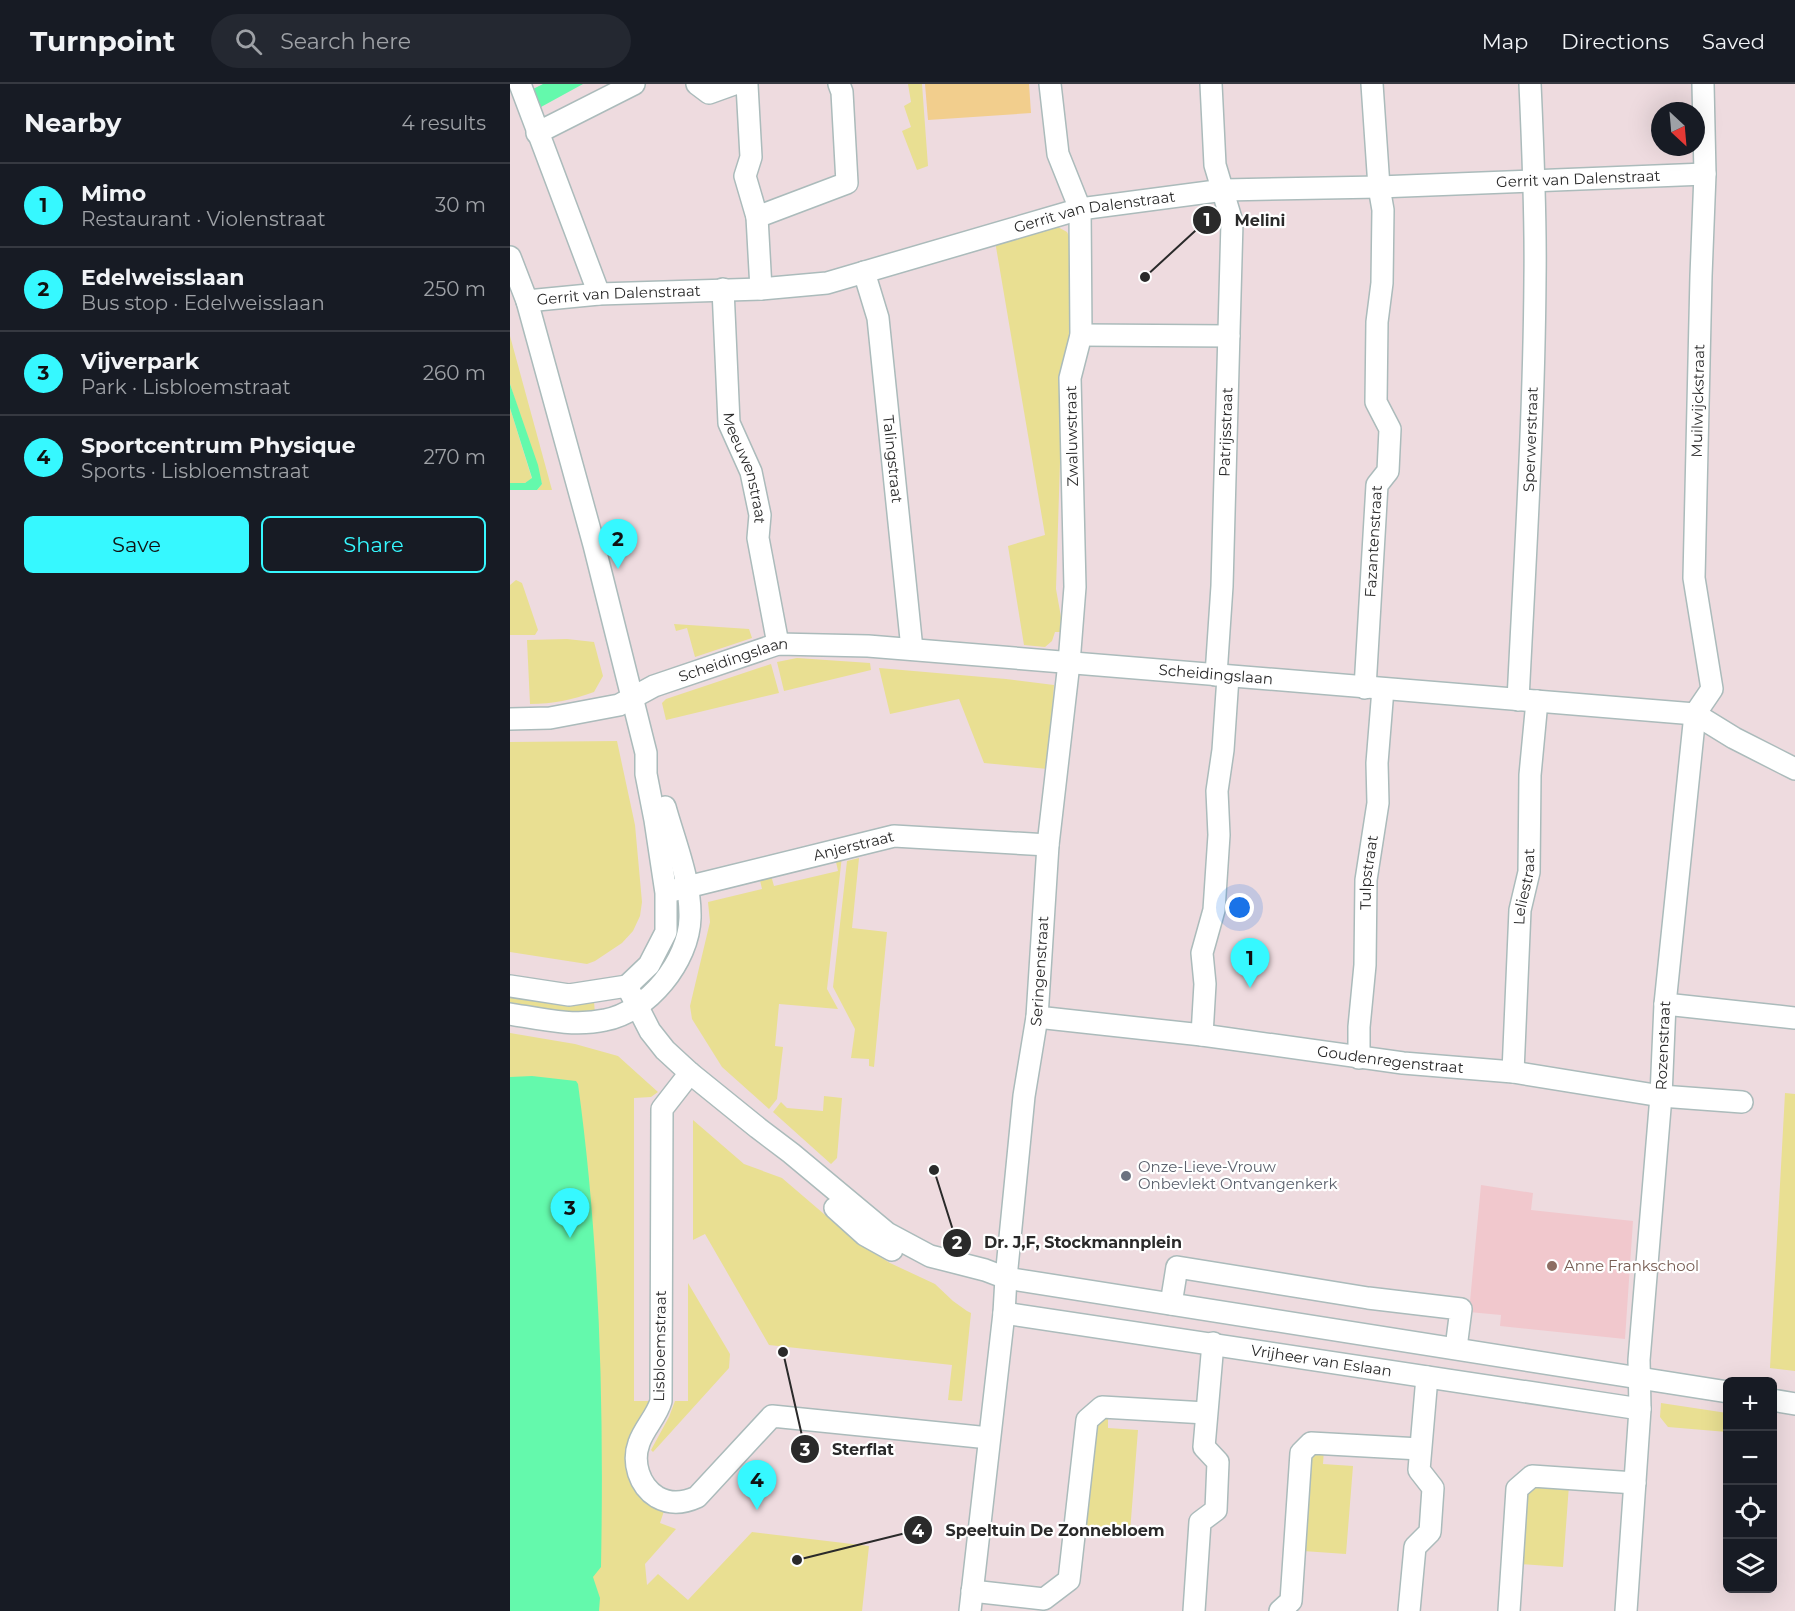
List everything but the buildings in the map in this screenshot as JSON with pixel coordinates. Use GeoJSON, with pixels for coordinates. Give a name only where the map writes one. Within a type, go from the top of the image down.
{"type":"FeatureCollection","features":[{"type":"Feature","properties":{"kind":"street"},"geometry":{"type":"LineString","coordinates":[[520,84],[599,294]]}},
{"type":"Feature","properties":{"kind":"street"},"geometry":{"type":"LineString","coordinates":[[537,133],[634,84]]}},
{"type":"Feature","properties":{"kind":"street"},"geometry":{"type":"LineString","coordinates":[[697,84],[709,93],[742,84],[751,157],[745,176],[757,217],[761,289]]}},
{"type":"Feature","properties":{"kind":"street"},"geometry":{"type":"LineString","coordinates":[[757,217],[847,183],[842,92],[839,84]]}},
{"type":"Feature","properties":{"kind":"street"},"geometry":{"type":"LineString","coordinates":[[1050,84],[1058,153],[1080,209]]}},
{"type":"Feature","properties":{"kind":"street","name":"Patrijsstraat"},"geometry":{"type":"LineString","coordinates":[[1202,1035],[1205,984],[1202,952],[1214,910],[1219,835],[1217,791],[1223,750],[1222,586],[1232,222],[1215,165],[1211,84]]}},
{"type":"Feature","properties":{"kind":"street","name":"Fazantenstraat"},"geometry":{"type":"LineString","coordinates":[[1372,84],[1378,187],[1383,210],[1382,273],[1377,322],[1376,402],[1390,429],[1388,471],[1377,485],[1374,689]]}},
{"type":"Feature","properties":{"kind":"street","name":"Sperwerstraat"},"geometry":{"type":"LineString","coordinates":[[1528,701],[1526,565],[1536,280],[1530,84]]}},
{"type":"Feature","properties":{"kind":"street","name":"Muilwijckstraat"},"geometry":{"type":"LineString","coordinates":[[1695,714],[1712,689],[1694,578],[1705,174],[1703,84]]}},
{"type":"Feature","properties":{"kind":"street","name":"Gerrit van Dalenstraat"},"geometry":{"type":"LineString","coordinates":[[527,301],[599,294],[723,288],[761,289],[827,283],[1080,209],[1224,190],[1378,187],[1705,174]]}},
{"type":"Feature","properties":{"kind":"street","name":"Zwaluwstraat"},"geometry":{"type":"LineString","coordinates":[[1069,663],[1075,578],[1070,378],[1081,335],[1080,209]]}},
{"type":"Feature","properties":{"kind":"street"},"geometry":{"type":"LineString","coordinates":[[510,257],[527,301],[594,545],[632,698],[645,753],[646,774],[666,893],[666,932],[649,965],[627,986],[569,995],[510,986]]}},
{"type":"Feature","properties":{"kind":"street","name":"Talingstraat"},"geometry":{"type":"LineString","coordinates":[[864,272],[878,318],[912,649]]}},
{"type":"Feature","properties":{"kind":"street","name":"Meeuwenstraat"},"geometry":{"type":"LineString","coordinates":[[723,288],[729,423],[751,472],[760,515],[758,537],[778,644]]}},
{"type":"Feature","properties":{"kind":"street"},"geometry":{"type":"LineString","coordinates":[[1081,335],[1229,336]]}},
{"type":"Feature","properties":{"kind":"street","name":"Scheidingslaan"},"geometry":{"type":"LineString","coordinates":[[510,719],[550,718],[619,705],[654,686],[778,644],[868,646],[1695,714],[1734,738],[1795,769]]}},
{"type":"Feature","properties":{"kind":"street","name":"Seringenstraat"},"geometry":{"type":"LineString","coordinates":[[971,1601],[1004,1312],[1024,1096],[1036,1017],[1048,845],[1069,663]]}},
{"type":"Feature","properties":{"kind":"street","name":"Tulpstraat"},"geometry":{"type":"LineString","coordinates":[[1359,1058],[1359,1028],[1365,965],[1366,880],[1378,802],[1374,689]]}},
{"type":"Feature","properties":{"kind":"street","name":"Leliestraat"},"geometry":{"type":"LineString","coordinates":[[1513,1072],[1520,910],[1528,872],[1530,775],[1528,701]]}},
{"type":"Feature","properties":{"kind":"street","name":"Rozenstraat"},"geometry":{"type":"LineString","coordinates":[[1626,1611],[1640,1409],[1639,1360],[1665,1004],[1695,714]]}},
{"type":"Feature","properties":{"kind":"street"},"geometry":{"type":"LineString","coordinates":[[510,1014],[575,1023],[607,1020],[638,1007],[668,978],[687,940],[690,917],[687,886],[654,768],[645,753]]}},
{"type":"Feature","properties":{"kind":"street","name":"Anjerstraat"},"geometry":{"type":"LineString","coordinates":[[666,893],[894,836],[1048,845]]}},
{"type":"Feature","properties":{"kind":"street"},"geometry":{"type":"LineString","coordinates":[[627,986],[650,1031],[665,1050],[690,1073],[887,1233],[930,1256],[985,1270],[1006,1278],[1723,1391]]}},
{"type":"Feature","properties":{"kind":"street"},"geometry":{"type":"LineString","coordinates":[[1665,1004],[1795,1018]]}},
{"type":"Feature","properties":{"kind":"street","name":"Goudenregenstraat"},"geometry":{"type":"LineString","coordinates":[[1036,1017],[1202,1035],[1359,1058],[1513,1072],[1660,1096],[1742,1102]]}},
{"type":"Feature","properties":{"kind":"street","name":"Lisbloemstraat"},"geometry":{"type":"LineString","coordinates":[[690,1073],[662,1109],[661,1401],[639,1442],[636,1455],[643,1483],[651,1493],[660,1499],[674,1503],[686,1502],[698,1497],[772,1416],[989,1438]]}},
{"type":"Feature","properties":{"kind":"street"},"geometry":{"type":"LineString","coordinates":[[1171,1304],[1177,1267],[1368,1298],[1461,1309],[1456,1348]]}},
{"type":"Feature","properties":{"kind":"street","name":"Vrijheer van Eslaan"},"geometry":{"type":"LineString","coordinates":[[1004,1312],[1640,1409]]}},
{"type":"Feature","properties":{"kind":"street"},"geometry":{"type":"LineString","coordinates":[[1194,1611],[1200,1522],[1216,1510],[1218,1462],[1204,1446],[1213,1343]]}},
{"type":"Feature","properties":{"kind":"street"},"geometry":{"type":"LineString","coordinates":[[1409,1611],[1414,1547],[1430,1532],[1432,1510],[1433,1488],[1419,1470],[1427,1377]]}},
{"type":"Feature","properties":{"kind":"street"},"geometry":{"type":"LineString","coordinates":[[1777,1401],[1795,1404]]}},
{"type":"Feature","properties":{"kind":"street"},"geometry":{"type":"LineString","coordinates":[[971,1601],[1044,1599],[1069,1580],[1087,1420],[1102,1407],[1206,1413]]}},
{"type":"Feature","properties":{"kind":"street"},"geometry":{"type":"LineString","coordinates":[[1280,1611],[1291,1601],[1300,1453],[1311,1443],[1420,1449]]}},
{"type":"Feature","properties":{"kind":"street"},"geometry":{"type":"LineString","coordinates":[[1509,1611],[1517,1489],[1532,1476],[1635,1483]]}},
{"type":"Feature","properties":{"kind":"shaded area"},"geometry":{"type":"Polygon","coordinates":[[[543,84],[583,84],[541,107],[533,89],[543,84]]]}},
{"type":"Feature","properties":{"kind":"shaded area"},"geometry":{"type":"Polygon","coordinates":[[[908,84],[922,84],[928,166],[917,170],[902,131],[911,127],[904,106],[911,102],[908,84]]]}},
{"type":"Feature","properties":{"kind":"shaded area"},"geometry":{"type":"Polygon","coordinates":[[[925,84],[1029,84],[1031,113],[928,120],[925,84]]]}},
{"type":"Feature","properties":{"kind":"shaded area"},"geometry":{"type":"Polygon","coordinates":[[[1056,226],[1067,232],[1074,247],[1070,337],[1063,367],[1056,589],[1061,632],[1055,632],[1052,641],[1045,647],[1024,645],[1008,546],[1045,535],[995,241],[1056,226]]]}},
{"type":"Feature","properties":{"kind":"shaded area"},"geometry":{"type":"Polygon","coordinates":[[[510,336],[552,490],[537,490],[542,484],[510,384],[510,336]]]}},
{"type":"Feature","properties":{"kind":"shaded area"},"geometry":{"type":"Polygon","coordinates":[[[510,384],[538,465],[542,484],[537,490],[510,490],[510,483],[525,483],[532,478],[510,408],[510,384]]]}},
{"type":"Feature","properties":{"kind":"shaded area"},"geometry":{"type":"Polygon","coordinates":[[[510,408],[532,479],[525,483],[510,483],[510,408]]]}},
{"type":"Feature","properties":{"kind":"shaded area"},"geometry":{"type":"Polygon","coordinates":[[[516,580],[522,583],[538,630],[535,635],[510,635],[510,585],[516,580]]]}},
{"type":"Feature","properties":{"kind":"shaded area"},"geometry":{"type":"Polygon","coordinates":[[[674,624],[749,629],[752,638],[695,657],[687,628],[676,631],[674,624]]]}},
{"type":"Feature","properties":{"kind":"shaded area"},"geometry":{"type":"Polygon","coordinates":[[[567,639],[594,642],[603,676],[594,692],[562,701],[530,704],[527,640],[567,639]]]}},
{"type":"Feature","properties":{"kind":"shaded area"},"geometry":{"type":"Polygon","coordinates":[[[797,658],[870,663],[871,670],[784,691],[777,662],[797,658]]]}},
{"type":"Feature","properties":{"kind":"shaded area"},"geometry":{"type":"Polygon","coordinates":[[[771,664],[779,693],[666,720],[662,703],[666,699],[771,664]]]}},
{"type":"Feature","properties":{"kind":"shaded area"},"geometry":{"type":"Polygon","coordinates":[[[879,668],[1054,685],[1048,769],[984,763],[959,699],[890,714],[879,668]]]}},
{"type":"Feature","properties":{"kind":"shaded area"},"geometry":{"type":"Polygon","coordinates":[[[617,741],[635,825],[642,902],[640,916],[633,931],[622,943],[587,964],[510,952],[510,742],[617,741]]]}},
{"type":"Feature","properties":{"kind":"shaded area"},"geometry":{"type":"Polygon","coordinates":[[[842,856],[827,989],[838,1009],[779,1004],[775,1046],[783,1047],[777,1099],[769,1109],[722,1067],[692,1019],[690,1006],[710,922],[708,902],[762,889],[759,876],[770,872],[774,886],[838,871],[835,857],[842,856]]]}},
{"type":"Feature","properties":{"kind":"shaded area"},"geometry":{"type":"Polygon","coordinates":[[[859,858],[852,928],[887,932],[874,1067],[869,1066],[869,1059],[851,1058],[855,1029],[833,987],[847,861],[859,858]]]}},
{"type":"Feature","properties":{"kind":"shaded area"},"geometry":{"type":"Polygon","coordinates":[[[510,993],[594,1001],[595,1015],[510,1008],[510,993]]]}},
{"type":"Feature","properties":{"kind":"shaded area"},"geometry":{"type":"Polygon","coordinates":[[[510,1033],[575,1044],[618,1056],[658,1092],[651,1097],[634,1098],[634,1401],[650,1401],[633,1439],[665,1508],[660,1523],[676,1529],[645,1564],[647,1585],[658,1574],[688,1600],[752,1532],[869,1546],[862,1611],[510,1611],[510,1033]]]}},
{"type":"Feature","properties":{"kind":"shaded area"},"geometry":{"type":"Polygon","coordinates":[[[532,1076],[576,1081],[578,1084],[591,1204],[599,1325],[602,1446],[601,1567],[593,1577],[600,1598],[599,1611],[510,1611],[510,1077],[532,1076]]]}},
{"type":"Feature","properties":{"kind":"shaded area"},"geometry":{"type":"Polygon","coordinates":[[[1785,1093],[1795,1094],[1795,1371],[1770,1368],[1785,1093]]]}},
{"type":"Feature","properties":{"kind":"shaded area"},"geometry":{"type":"Polygon","coordinates":[[[824,1096],[842,1098],[837,1158],[831,1164],[773,1112],[781,1102],[787,1108],[823,1111],[824,1096]]]}},
{"type":"Feature","properties":{"kind":"shaded area"},"geometry":{"type":"Polygon","coordinates":[[[693,1120],[744,1164],[782,1178],[859,1244],[890,1263],[935,1284],[953,1301],[971,1313],[962,1401],[948,1400],[952,1365],[769,1345],[705,1234],[693,1240],[693,1120]]]}},
{"type":"Feature","properties":{"kind":"shaded area","name":"Anne Frankschool"},"geometry":{"type":"Polygon","coordinates":[[[1481,1185],[1533,1193],[1531,1210],[1633,1221],[1625,1339],[1500,1326],[1501,1315],[1469,1312],[1481,1185]]]}},
{"type":"Feature","properties":{"kind":"shaded area"},"geometry":{"type":"Polygon","coordinates":[[[688,1283],[730,1354],[729,1368],[653,1452],[651,1450],[675,1401],[688,1401],[688,1283]]]}},
{"type":"Feature","properties":{"kind":"shaded area"},"geometry":{"type":"Polygon","coordinates":[[[1661,1403],[1723,1412],[1723,1432],[1668,1427],[1660,1417],[1661,1403]]]}},
{"type":"Feature","properties":{"kind":"shaded area"},"geometry":{"type":"Polygon","coordinates":[[[1108,1413],[1108,1428],[1138,1430],[1130,1532],[1081,1527],[1093,1423],[1108,1413]]]}},
{"type":"Feature","properties":{"kind":"shaded area"},"geometry":{"type":"Polygon","coordinates":[[[1320,1448],[1324,1449],[1323,1464],[1353,1466],[1346,1554],[1303,1551],[1309,1458],[1320,1448]]]}},
{"type":"Feature","properties":{"kind":"shaded area"},"geometry":{"type":"Polygon","coordinates":[[[1536,1482],[1569,1485],[1563,1567],[1519,1564],[1524,1493],[1536,1482]]]}},
{"type":"Feature","properties":{"kind":"place","name":"Melini"},"geometry":{"type":"Point","coordinates":[1145,277]}},
{"type":"Feature","properties":{"kind":"place","name":"Edelweisslaan"},"geometry":{"type":"Point","coordinates":[618,569]}},
{"type":"Feature","properties":{"kind":"place","name":"Mimo"},"geometry":{"type":"Point","coordinates":[1250,988]}},
{"type":"Feature","properties":{"kind":"place","name":"Dr. J,F, Stockmannplein"},"geometry":{"type":"Point","coordinates":[934,1170]}},
{"type":"Feature","properties":{"kind":"place","name":"Onze-Lieve-Vrouw Onbevlekt Ontvangenkerk"},"geometry":{"type":"Point","coordinates":[1126,1176]}},
{"type":"Feature","properties":{"kind":"place","name":"Vijverpark"},"geometry":{"type":"Point","coordinates":[570,1238]}},
{"type":"Feature","properties":{"kind":"place","name":"Anne Frankschool"},"geometry":{"type":"Point","coordinates":[1552,1266]}},
{"type":"Feature","properties":{"kind":"place","name":"Sterflat"},"geometry":{"type":"Point","coordinates":[783,1352]}},
{"type":"Feature","properties":{"kind":"place","name":"Sportcentrum Physique"},"geometry":{"type":"Point","coordinates":[757,1510]}},
{"type":"Feature","properties":{"kind":"place","name":"Speeltuin De Zonnebloem"},"geometry":{"type":"Point","coordinates":[797,1560]}}]}
